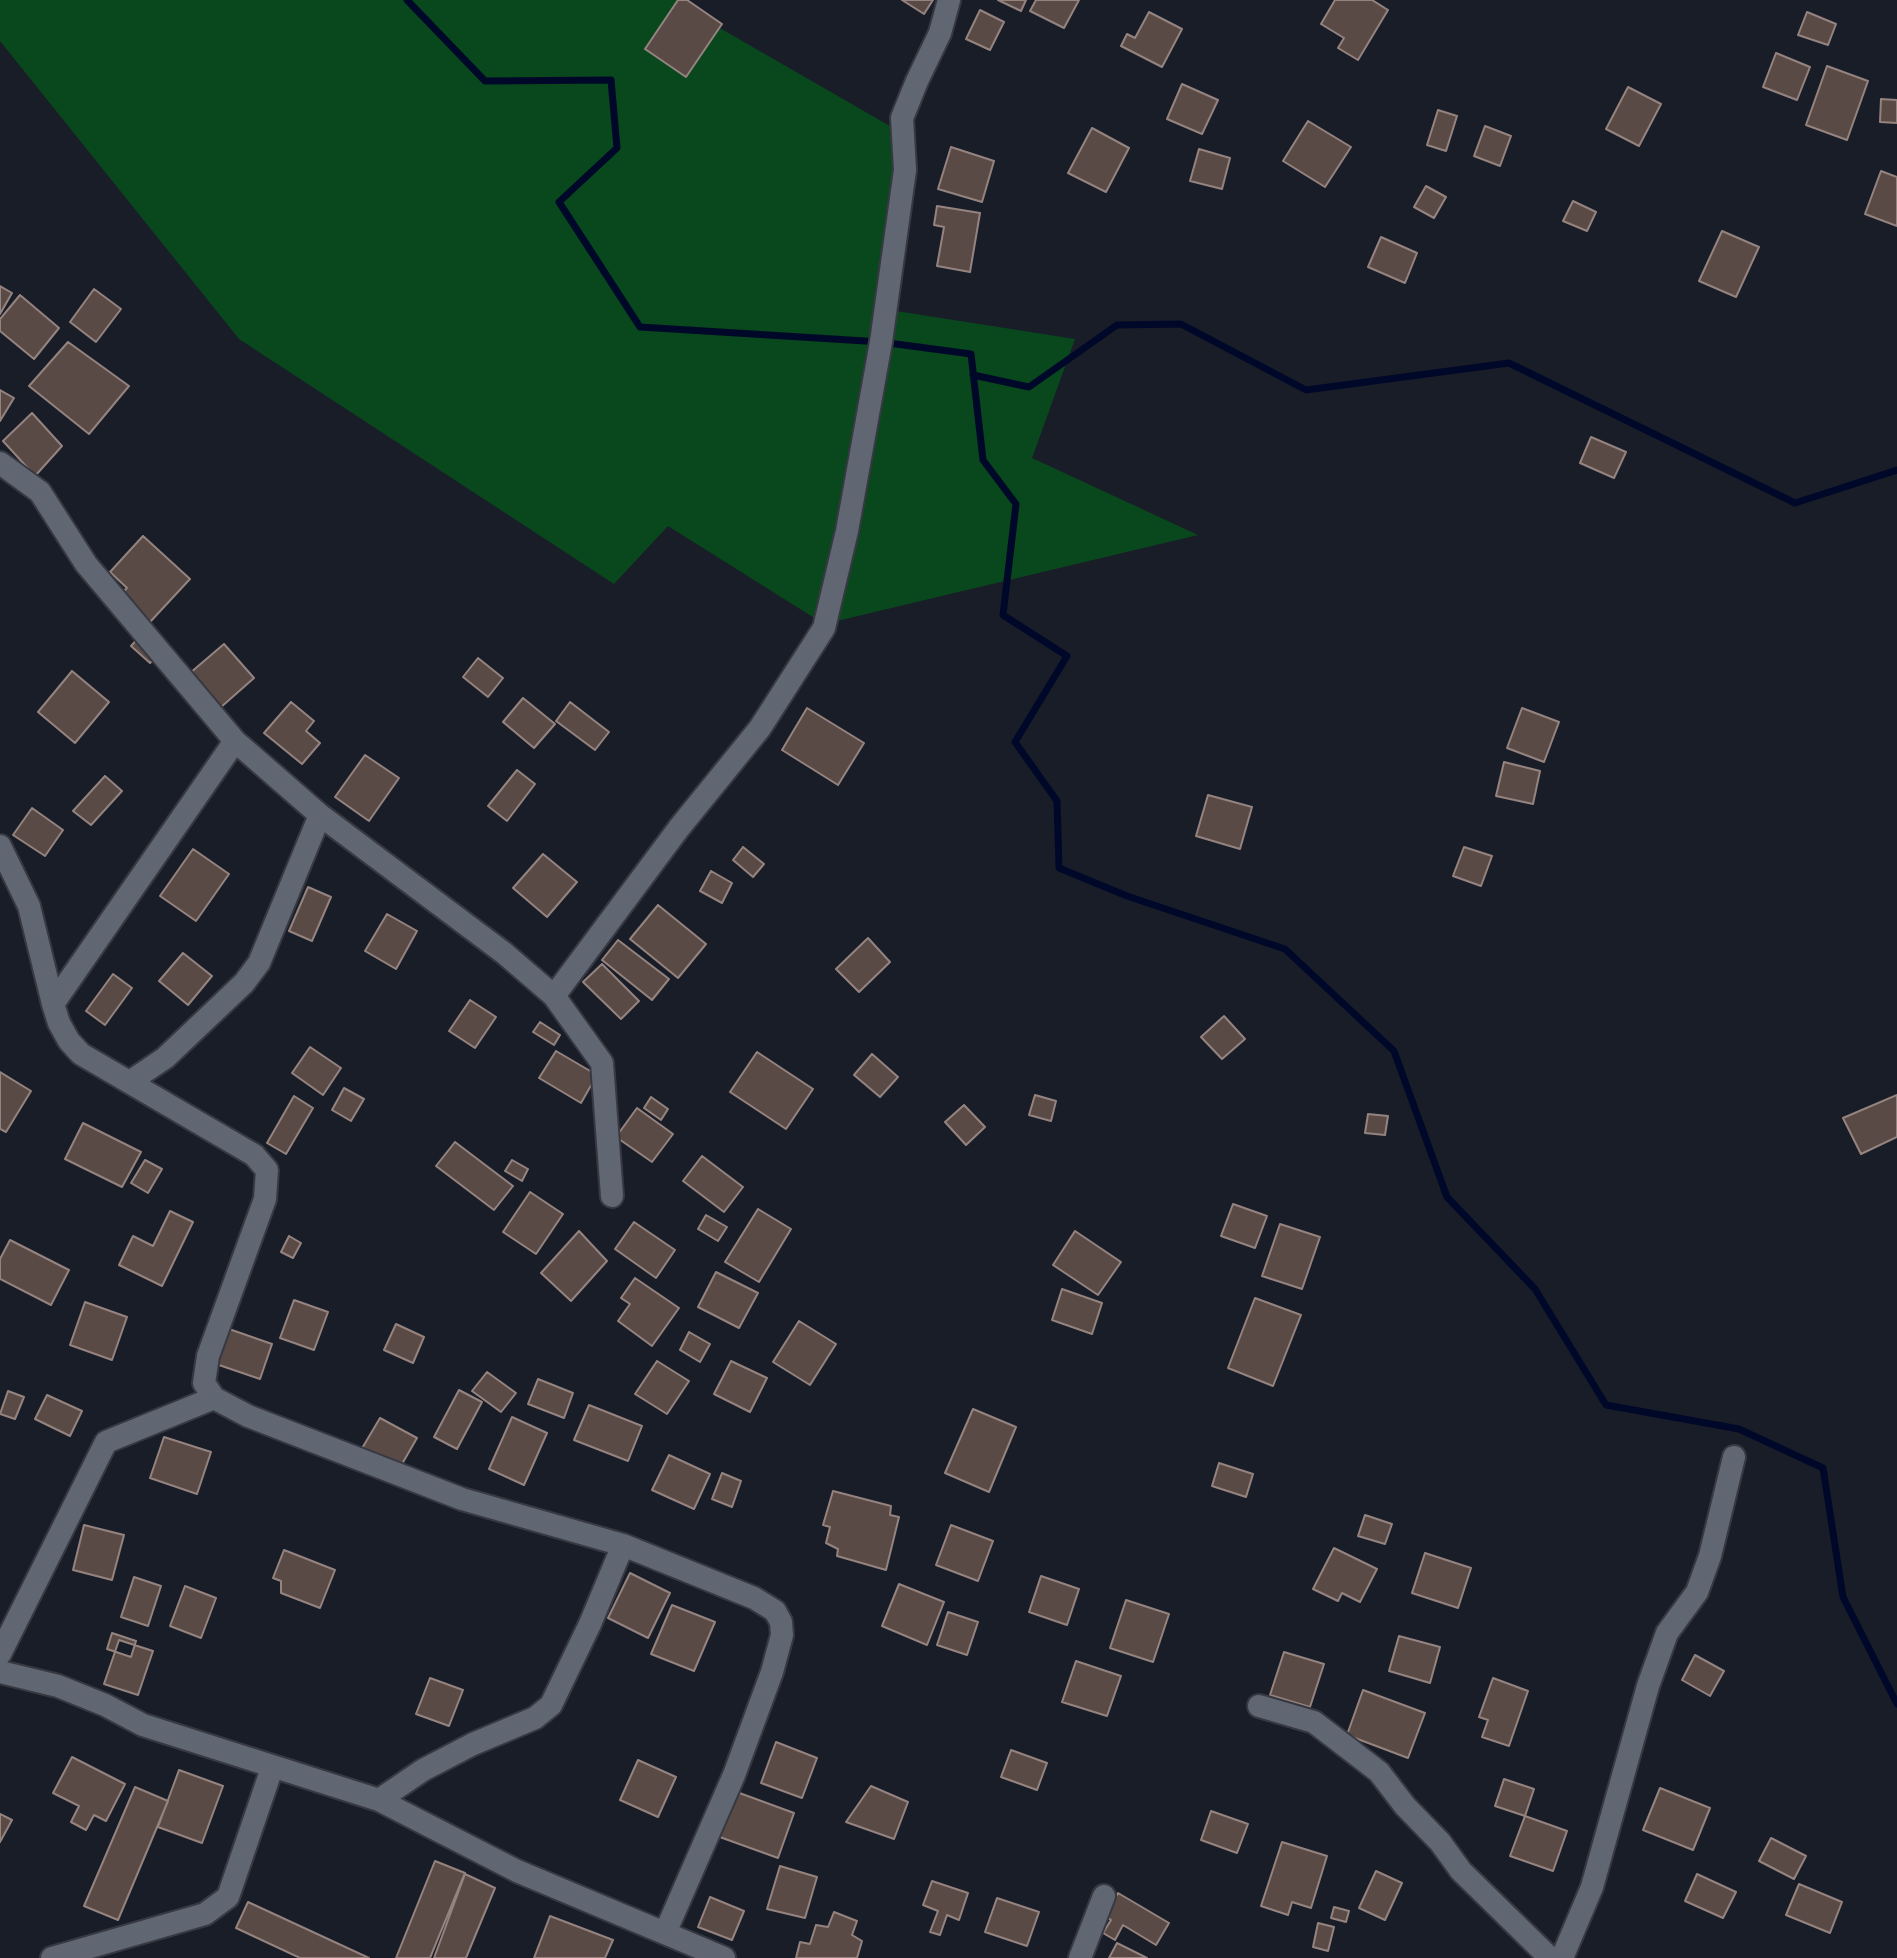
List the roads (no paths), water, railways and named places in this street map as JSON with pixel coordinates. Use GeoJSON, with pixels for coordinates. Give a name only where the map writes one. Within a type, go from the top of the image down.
{"type":"FeatureCollection","features":[{"type":"Feature","properties":{"kind":"street"},"geometry":{"type":"LineString","coordinates":[[554,996],[679,828],[760,728],[824,628],[847,531],[881,342],[905,170],[902,118],[940,33],[949,0]]}},
{"type":"Feature","properties":{"kind":"street"},"geometry":{"type":"LineString","coordinates":[[0,463],[40,492],[86,564],[235,741],[320,815],[504,953],[554,996],[602,1063],[612,1196]]}},
{"type":"Feature","properties":{"kind":"street"},"geometry":{"type":"LineString","coordinates":[[53,1004],[235,741]]}},
{"type":"Feature","properties":{"kind":"street"},"geometry":{"type":"LineString","coordinates":[[131,1081],[165,1058],[244,983],[267,945],[320,815]]}},
{"type":"Feature","properties":{"kind":"street"},"geometry":{"type":"LineString","coordinates":[[0,846],[29,906],[53,1004],[69,1041],[81,1054],[254,1155],[267,1170],[265,1199],[208,1356],[204,1383],[214,1398],[248,1416],[462,1499],[623,1545],[754,1598],[775,1611],[781,1622],[779,1652],[734,1775],[665,1933]]}},
{"type":"Feature","properties":{"kind":"street"},"geometry":{"type":"LineString","coordinates":[[0,1654],[106,1442],[214,1398]]}},
{"type":"Feature","properties":{"kind":"street"},"geometry":{"type":"LineString","coordinates":[[1562,1958],[1592,1887],[1648,1686],[1667,1633],[1684,1613],[1701,1580],[1734,1457]]}},
{"type":"Feature","properties":{"kind":"street"},"geometry":{"type":"LineString","coordinates":[[379,1800],[423,1770],[473,1744],[535,1718],[551,1705],[623,1545]]}},
{"type":"Feature","properties":{"kind":"street"},"geometry":{"type":"LineString","coordinates":[[0,1672],[58,1686],[143,1725],[379,1800],[517,1871],[724,1958]]}},
{"type":"Feature","properties":{"kind":"street"},"geometry":{"type":"LineString","coordinates":[[1259,1706],[1314,1722],[1379,1772],[1461,1871],[1550,1958]]}},
{"type":"Feature","properties":{"kind":"street"},"geometry":{"type":"LineString","coordinates":[[52,1958],[96,1950],[205,1914],[228,1897],[272,1768]]}},
{"type":"Feature","properties":{"kind":"street"},"geometry":{"type":"LineString","coordinates":[[1080,1958],[1104,1896]]}},
{"type":"Feature","properties":{"kind":"waterway"},"geometry":{"type":"LineString","coordinates":[[407,0],[485,81],[611,80],[617,148],[559,202],[640,327],[881,342],[971,354],[983,460],[1016,504],[1003,615],[1067,656],[1015,742],[1057,801],[1059,868],[1127,896],[1285,949],[1394,1051],[1447,1197],[1535,1289],[1606,1405],[1739,1429],[1823,1468],[1843,1597],[1897,1704]]}},
{"type":"Feature","properties":{"kind":"waterway"},"geometry":{"type":"LineString","coordinates":[[973,375],[1029,387],[1117,325],[1181,324],[1306,390],[1509,363],[1795,503],[1897,470]]}}]}
